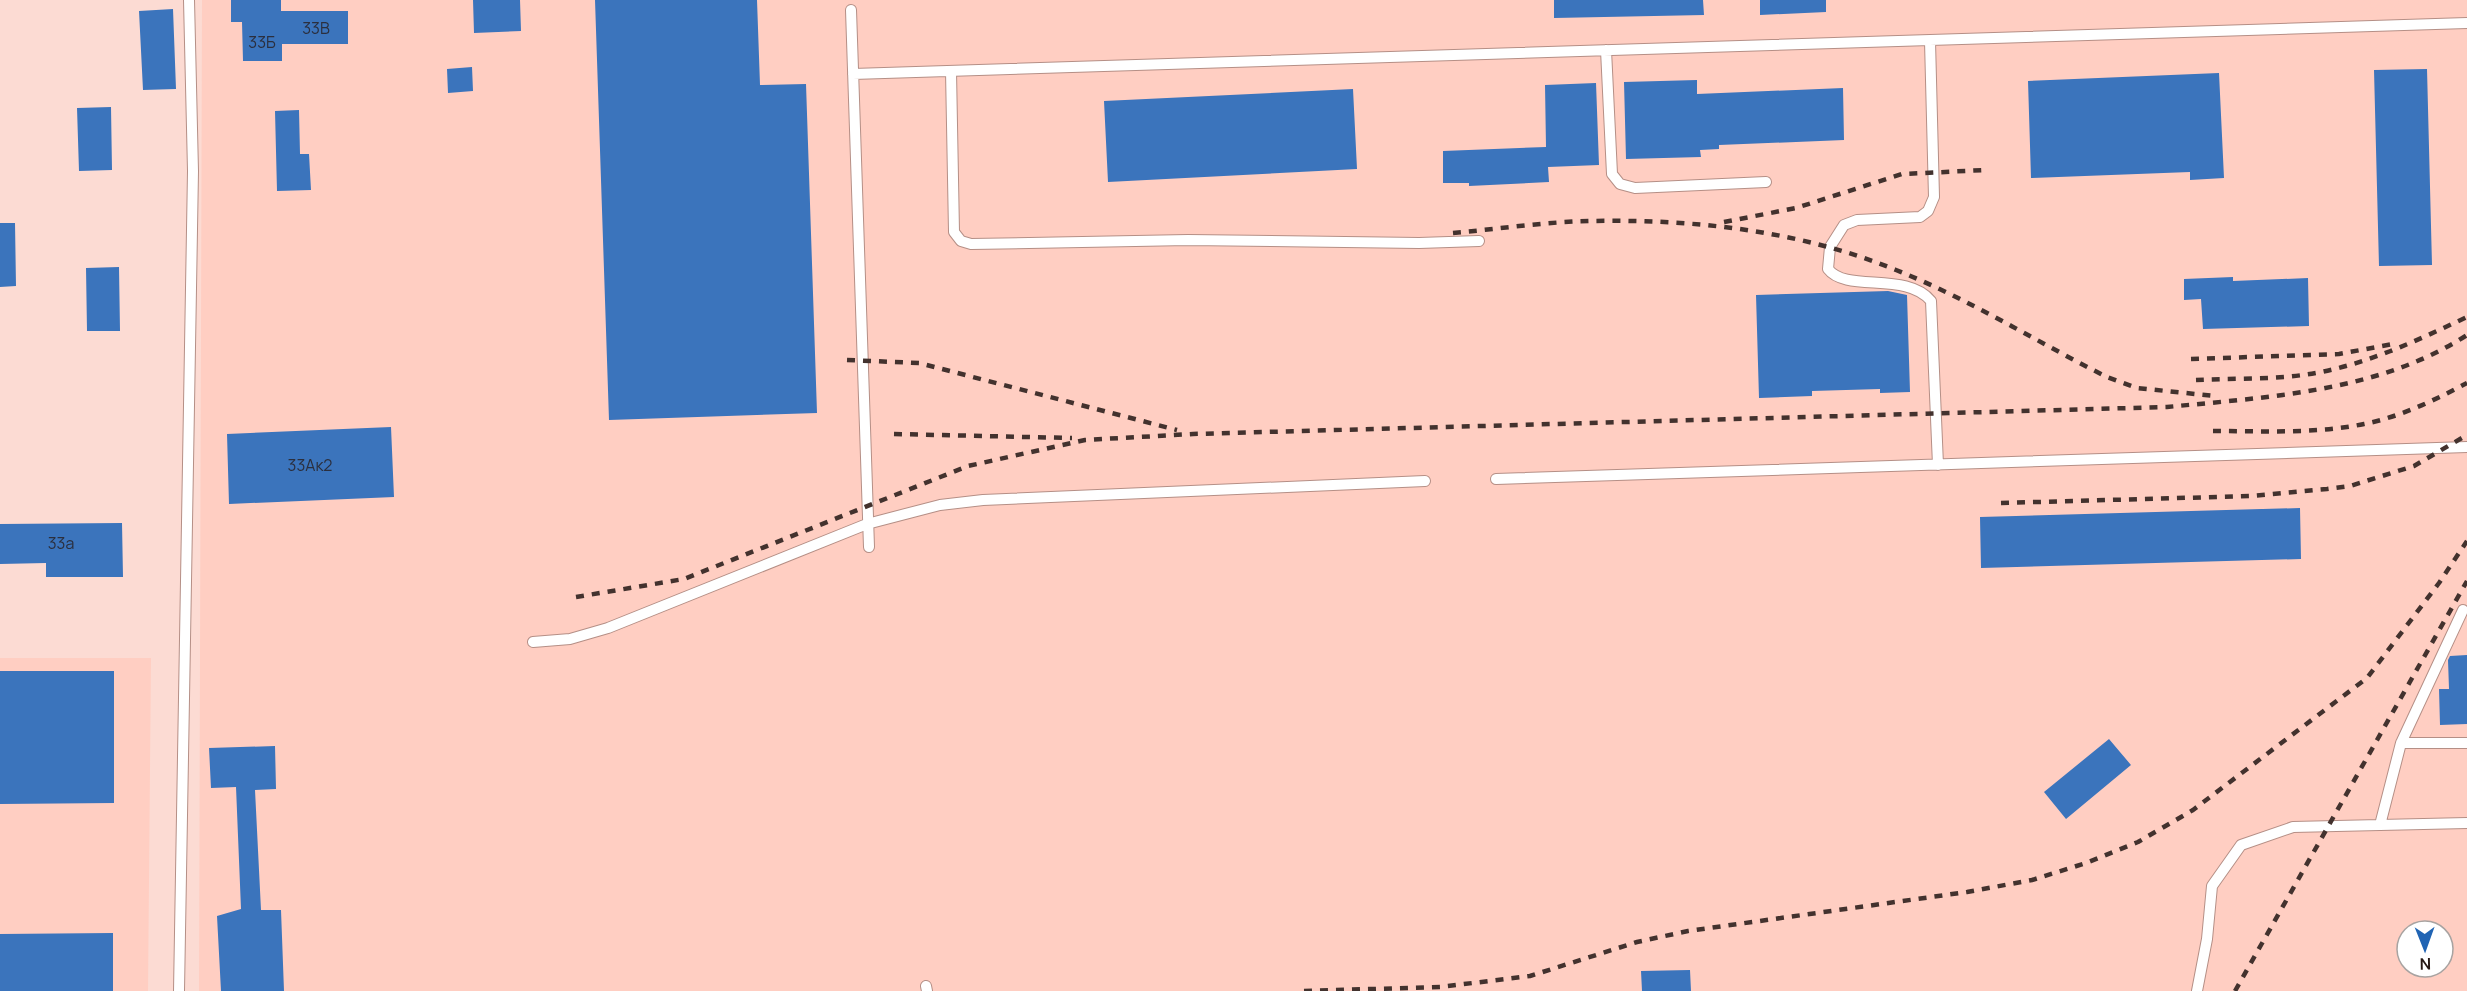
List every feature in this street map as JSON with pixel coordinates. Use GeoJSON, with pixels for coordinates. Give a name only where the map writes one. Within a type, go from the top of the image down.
{"type":"FeatureCollection","features":[{"type":"Feature","properties":{"kind":"lane"},"geometry":{"type":"LineString","coordinates":[[179,991],[193,171],[189,0]]}},
{"type":"Feature","properties":{"kind":"lane"},"geometry":{"type":"LineString","coordinates":[[851,10],[869,547]]}},
{"type":"Feature","properties":{"kind":"lane"},"geometry":{"type":"LineString","coordinates":[[853,74],[2467,23]]}},
{"type":"Feature","properties":{"kind":"lane"},"geometry":{"type":"LineString","coordinates":[[1930,41],[1934,196],[1928,211],[1920,217],[1857,220],[1844,225],[1827,258],[1828,269],[1839,278],[1913,287],[1931,301],[1938,465]]}},
{"type":"Feature","properties":{"kind":"lane"},"geometry":{"type":"LineString","coordinates":[[1606,50],[1612,174],[1620,184],[1635,188],[1766,182]]}},
{"type":"Feature","properties":{"kind":"lane"},"geometry":{"type":"LineString","coordinates":[[951,71],[954,232],[961,241],[971,244],[1188,240],[1419,243],[1479,241]]}},
{"type":"Feature","properties":{"kind":"lane"},"geometry":{"type":"LineString","coordinates":[[1496,479],[2467,447]]}},
{"type":"Feature","properties":{"kind":"lane"},"geometry":{"type":"LineString","coordinates":[[533,642],[570,639],[608,628],[867,524],[940,505],[983,500],[1425,482]]}},
{"type":"Feature","properties":{"kind":"lane"},"geometry":{"type":"LineString","coordinates":[[2380,825],[2401,743],[2463,610]]}},
{"type":"Feature","properties":{"kind":"lane"},"geometry":{"type":"LineString","coordinates":[[2401,743],[2467,743]]}},
{"type":"Feature","properties":{"kind":"lane"},"geometry":{"type":"LineString","coordinates":[[2197,991],[2207,939],[2212,886],[2241,845],[2293,827],[2467,823]]}},
{"type":"Feature","properties":{"kind":"shaded area"},"geometry":{"type":"Polygon","coordinates":[[[202,0],[2467,0],[2467,991],[199,991],[202,0]]]}},
{"type":"Feature","properties":{"kind":"shaded area"},"geometry":{"type":"Polygon","coordinates":[[[0,658],[151,658],[148,991],[0,991],[0,658]]]}},
{"type":"Feature","properties":{"kind":"building"},"geometry":{"type":"Polygon","coordinates":[[[231,0],[281,0],[281,11],[348,11],[348,44],[282,44],[282,61],[243,61],[242,22],[231,22],[231,0]]]}},
{"type":"Feature","properties":{"kind":"building"},"geometry":{"type":"Polygon","coordinates":[[[473,0],[520,0],[521,31],[474,33],[473,0]]]}},
{"type":"Feature","properties":{"kind":"building"},"geometry":{"type":"Polygon","coordinates":[[[595,0],[757,0],[760,85],[806,84],[817,413],[609,420],[595,0]]]}},
{"type":"Feature","properties":{"kind":"building"},"geometry":{"type":"Polygon","coordinates":[[[1554,0],[1703,0],[1704,15],[1554,18],[1554,0]]]}},
{"type":"Feature","properties":{"kind":"building"},"geometry":{"type":"Polygon","coordinates":[[[1760,0],[1826,0],[1826,12],[1760,15],[1760,0]]]}},
{"type":"Feature","properties":{"kind":"building"},"geometry":{"type":"Polygon","coordinates":[[[173,9],[176,89],[143,90],[139,11],[173,9]]]}},
{"type":"Feature","properties":{"kind":"building"},"geometry":{"type":"Polygon","coordinates":[[[472,67],[473,91],[448,93],[447,69],[472,67]]]}},
{"type":"Feature","properties":{"kind":"building"},"geometry":{"type":"Polygon","coordinates":[[[2427,69],[2432,265],[2379,266],[2374,70],[2427,69]]]}},
{"type":"Feature","properties":{"kind":"building"},"geometry":{"type":"Polygon","coordinates":[[[2219,73],[2224,178],[2190,180],[2190,172],[2031,178],[2028,81],[2219,73]]]}},
{"type":"Feature","properties":{"kind":"building"},"geometry":{"type":"Polygon","coordinates":[[[1697,80],[1697,94],[1843,88],[1844,140],[1719,145],[1719,149],[1700,150],[1701,157],[1626,159],[1624,82],[1697,80]]]}},
{"type":"Feature","properties":{"kind":"building"},"geometry":{"type":"Polygon","coordinates":[[[1596,83],[1599,165],[1548,167],[1549,182],[1469,186],[1469,183],[1443,183],[1443,151],[1546,147],[1545,85],[1596,83]]]}},
{"type":"Feature","properties":{"kind":"building"},"geometry":{"type":"Polygon","coordinates":[[[1353,89],[1357,169],[1108,182],[1104,101],[1353,89]]]}},
{"type":"Feature","properties":{"kind":"building"},"geometry":{"type":"Polygon","coordinates":[[[111,107],[112,170],[79,171],[77,108],[111,107]]]}},
{"type":"Feature","properties":{"kind":"building"},"geometry":{"type":"Polygon","coordinates":[[[299,110],[300,154],[309,154],[311,190],[277,191],[275,111],[299,110]]]}},
{"type":"Feature","properties":{"kind":"building"},"geometry":{"type":"Polygon","coordinates":[[[0,223],[15,223],[16,286],[0,287],[0,223]]]}},
{"type":"Feature","properties":{"kind":"building"},"geometry":{"type":"Polygon","coordinates":[[[119,267],[120,331],[87,331],[86,268],[119,267]]]}},
{"type":"Feature","properties":{"kind":"building"},"geometry":{"type":"Polygon","coordinates":[[[2233,277],[2233,281],[2308,278],[2309,326],[2203,329],[2201,299],[2184,300],[2184,279],[2233,277]]]}},
{"type":"Feature","properties":{"kind":"building"},"geometry":{"type":"Polygon","coordinates":[[[1888,291],[1907,295],[1910,392],[1880,393],[1880,389],[1812,391],[1812,396],[1759,398],[1756,295],[1888,291]]]}},
{"type":"Feature","properties":{"kind":"building"},"geometry":{"type":"Polygon","coordinates":[[[391,427],[394,497],[229,504],[227,434],[391,427]]]}},
{"type":"Feature","properties":{"kind":"building"},"geometry":{"type":"Polygon","coordinates":[[[2300,508],[2301,559],[1981,568],[1980,517],[2300,508]]]}},
{"type":"Feature","properties":{"kind":"building"},"geometry":{"type":"Polygon","coordinates":[[[122,523],[123,577],[46,577],[46,563],[0,564],[0,524],[122,523]]]}},
{"type":"Feature","properties":{"kind":"building"},"geometry":{"type":"Polygon","coordinates":[[[2467,655],[2467,724],[2440,725],[2439,689],[2449,689],[2448,660],[2450,656],[2467,655]]]}},
{"type":"Feature","properties":{"kind":"building"},"geometry":{"type":"Polygon","coordinates":[[[0,671],[114,671],[114,803],[0,804],[0,671]]]}},
{"type":"Feature","properties":{"kind":"building"},"geometry":{"type":"Polygon","coordinates":[[[2109,739],[2131,765],[2066,819],[2044,792],[2109,739]]]}},
{"type":"Feature","properties":{"kind":"building"},"geometry":{"type":"Polygon","coordinates":[[[275,746],[276,789],[255,790],[261,910],[281,910],[284,991],[221,991],[217,916],[241,909],[236,787],[211,788],[209,748],[275,746]]]}},
{"type":"Feature","properties":{"kind":"building"},"geometry":{"type":"Polygon","coordinates":[[[113,933],[113,991],[0,991],[0,934],[113,933]]]}},
{"type":"Feature","properties":{"kind":"building"},"geometry":{"type":"Polygon","coordinates":[[[1690,970],[1691,991],[1642,991],[1641,971],[1690,970]]]}},
{"type":"Feature","properties":{"kind":"railway"},"geometry":{"type":"LineString","coordinates":[[1724,222],[1796,208],[1902,174],[1986,170]]}},
{"type":"Feature","properties":{"kind":"railway"},"geometry":{"type":"LineString","coordinates":[[1453,233],[1555,223],[1628,221],[1706,225],[1783,236],[1859,256],[1923,281],[2107,377],[2137,388],[2215,396]]}},
{"type":"Feature","properties":{"kind":"railway"},"geometry":{"type":"LineString","coordinates":[[2196,380],[2286,377],[2336,369],[2393,350],[2467,317]]}},
{"type":"Feature","properties":{"kind":"railway"},"geometry":{"type":"LineString","coordinates":[[576,597],[684,579],[968,466],[1085,440],[1193,434],[2167,407],[2283,395],[2360,380],[2397,369],[2433,354],[2467,335]]}},
{"type":"Feature","properties":{"kind":"railway"},"geometry":{"type":"LineString","coordinates":[[2191,359],[2339,354],[2393,344]]}},
{"type":"Feature","properties":{"kind":"railway"},"geometry":{"type":"LineString","coordinates":[[847,360],[919,363],[1177,430]]}},
{"type":"Feature","properties":{"kind":"railway"},"geometry":{"type":"LineString","coordinates":[[2213,431],[2308,431],[2364,424],[2417,407],[2467,383]]}},
{"type":"Feature","properties":{"kind":"railway"},"geometry":{"type":"LineString","coordinates":[[894,434],[1072,438]]}},
{"type":"Feature","properties":{"kind":"railway"},"geometry":{"type":"LineString","coordinates":[[2001,503],[2251,496],[2350,486],[2414,466],[2467,435]]}},
{"type":"Feature","properties":{"kind":"railway"},"geometry":{"type":"LineString","coordinates":[[1304,991],[1440,987],[1530,976],[1637,942],[1688,931],[1967,892],[2032,880],[2086,863],[2138,842],[2193,810],[2367,678],[2439,583],[2467,541]]}},
{"type":"Feature","properties":{"kind":"railway"},"geometry":{"type":"LineString","coordinates":[[2235,991],[2467,581]]}}]}
